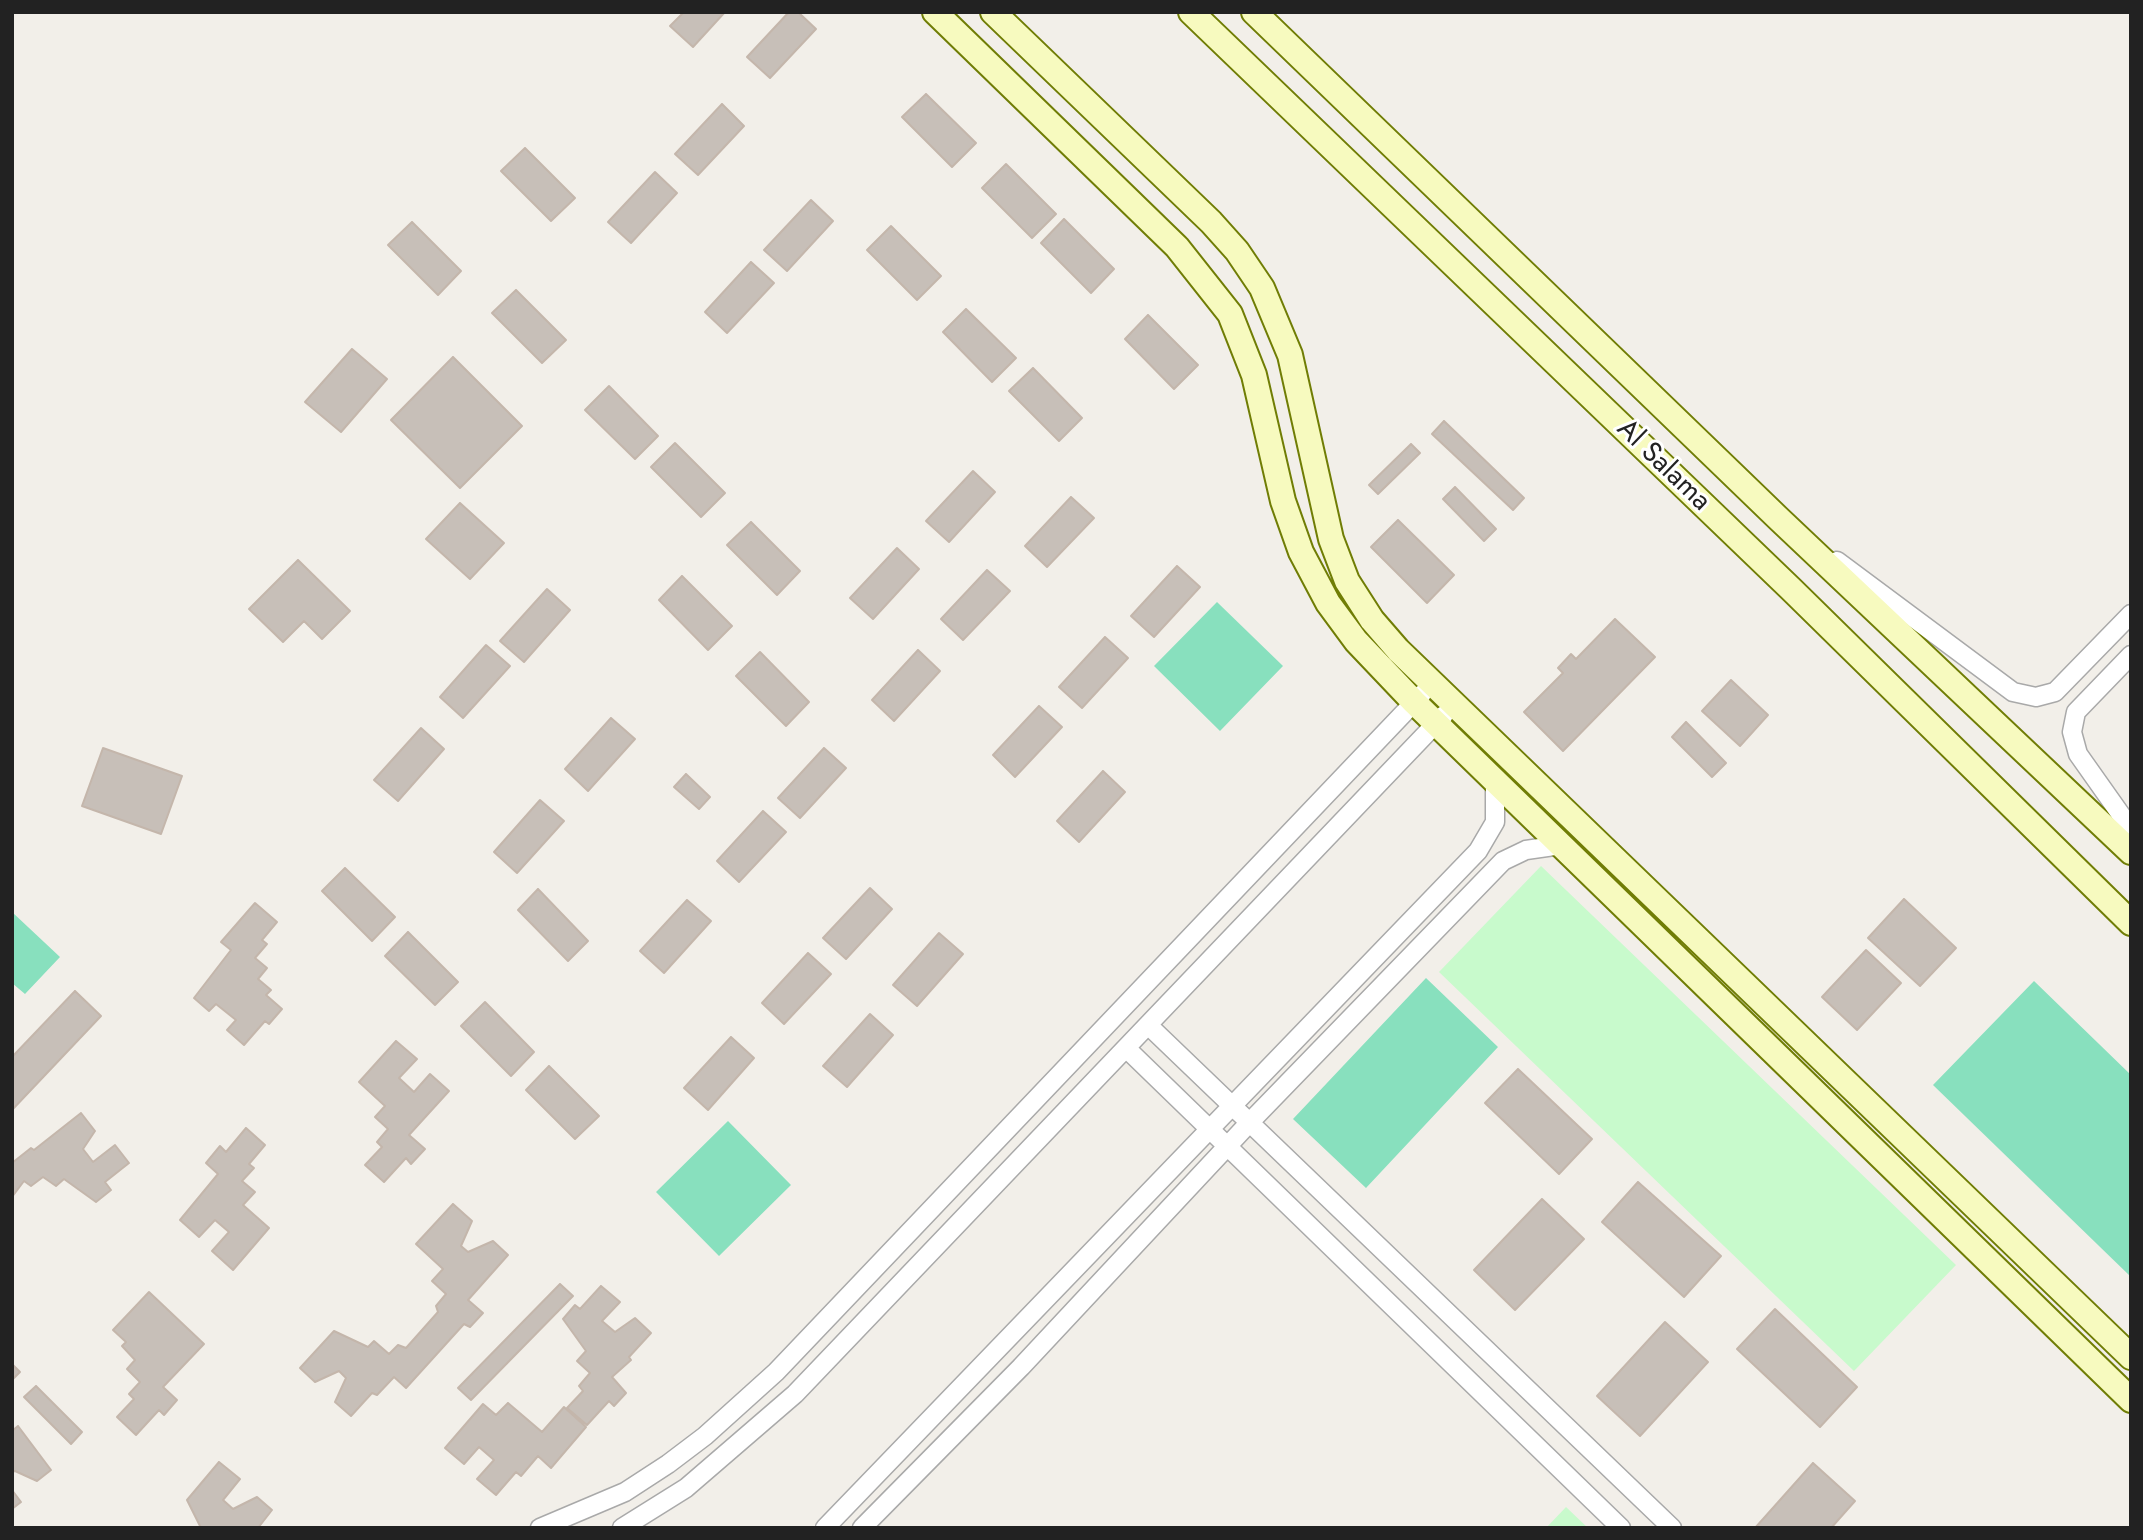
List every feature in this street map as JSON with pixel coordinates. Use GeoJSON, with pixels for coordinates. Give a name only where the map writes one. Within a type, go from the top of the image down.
{"type":"FeatureCollection","features":[{"type":"Feature","properties":{"kind":"street"},"geometry":{"type":"LineString","coordinates":[[935,12],[1177,247],[1230,314],[1254,375],[1283,501],[1301,552],[1328,603],[1356,641],[1494,781],[2131,1400]]}},
{"type":"Feature","properties":{"kind":"street"},"geometry":{"type":"LineString","coordinates":[[993,12],[1211,222],[1237,251],[1262,288],[1290,355],[1331,539],[1347,581],[1372,620],[1432,683],[2131,1357]]}},
{"type":"Feature","properties":{"kind":"street","name":"Al Salama"},"geometry":{"type":"LineString","coordinates":[[1191,12],[1791,589],[2131,923]]}},
{"type":"Feature","properties":{"kind":"street","name":"Al Salama"},"geometry":{"type":"LineString","coordinates":[[1254,12],[1779,519],[2131,852]]}},
{"type":"Feature","properties":{"kind":"street"},"geometry":{"type":"LineString","coordinates":[[1779,519],[2013,692],[2036,697],[2055,692],[2131,614]]}},
{"type":"Feature","properties":{"kind":"street"},"geometry":{"type":"LineString","coordinates":[[2131,655],[2076,712],[2072,732],[2078,754],[2131,829]]}},
{"type":"Feature","properties":{"kind":"street"},"geometry":{"type":"LineString","coordinates":[[540,1528],[625,1492],[668,1464],[705,1436],[776,1372],[1432,683]]}},
{"type":"Feature","properties":{"kind":"street"},"geometry":{"type":"LineString","coordinates":[[622,1528],[686,1488],[795,1394],[1454,704]]}},
{"type":"Feature","properties":{"kind":"street"},"geometry":{"type":"LineString","coordinates":[[825,1528],[1478,851],[1495,822],[1494,781]]}},
{"type":"Feature","properties":{"kind":"street"},"geometry":{"type":"LineString","coordinates":[[862,1528],[1021,1367],[1250,1122],[1503,861],[1525,850],[1561,845]]}},
{"type":"Feature","properties":{"kind":"street"},"geometry":{"type":"LineString","coordinates":[[1148,1025],[1671,1528]]}},
{"type":"Feature","properties":{"kind":"street"},"geometry":{"type":"LineString","coordinates":[[1126,1048],[1621,1528]]}},
{"type":"Feature","properties":{"kind":"green space"},"geometry":{"type":"Polygon","coordinates":[[[1217,602],[1283,666],[1220,731],[1154,666],[1217,602]]]}},
{"type":"Feature","properties":{"kind":"green space"},"geometry":{"type":"Polygon","coordinates":[[[1541,866],[1956,1265],[1854,1371],[1439,972],[1541,866]]]}},
{"type":"Feature","properties":{"kind":"green space"},"geometry":{"type":"Polygon","coordinates":[[[12,912],[60,957],[25,994],[12,983],[12,912]]]}},
{"type":"Feature","properties":{"kind":"green space"},"geometry":{"type":"Polygon","coordinates":[[[1426,978],[1498,1047],[1366,1188],[1293,1119],[1426,978]]]}},
{"type":"Feature","properties":{"kind":"green space"},"geometry":{"type":"Polygon","coordinates":[[[2034,981],[2131,1075],[2131,1277],[1933,1085],[2034,981]]]}},
{"type":"Feature","properties":{"kind":"green space"},"geometry":{"type":"Polygon","coordinates":[[[728,1121],[791,1185],[719,1256],[656,1192],[728,1121]]]}},
{"type":"Feature","properties":{"kind":"green space"},"geometry":{"type":"Polygon","coordinates":[[[1566,1507],[1588,1528],[1546,1528],[1566,1507]]]}},
{"type":"Feature","properties":{"kind":"building"},"geometry":{"type":"Polygon","coordinates":[[[684,12],[725,12],[693,47],[670,26],[684,12]]]}},
{"type":"Feature","properties":{"kind":"building"},"geometry":{"type":"Polygon","coordinates":[[[789,12],[798,12],[816,29],[770,78],[747,57],[789,12]]]}},
{"type":"Feature","properties":{"kind":"building"},"geometry":{"type":"Polygon","coordinates":[[[926,94],[976,143],[952,167],[902,117],[926,94]]]}},
{"type":"Feature","properties":{"kind":"building"},"geometry":{"type":"Polygon","coordinates":[[[722,104],[744,126],[698,175],[675,154],[722,104]]]}},
{"type":"Feature","properties":{"kind":"building"},"geometry":{"type":"Polygon","coordinates":[[[525,148],[575,198],[551,221],[501,171],[525,148]]]}},
{"type":"Feature","properties":{"kind":"building"},"geometry":{"type":"Polygon","coordinates":[[[1006,164],[1056,214],[1032,238],[982,188],[1006,164]]]}},
{"type":"Feature","properties":{"kind":"building"},"geometry":{"type":"Polygon","coordinates":[[[655,172],[677,193],[631,243],[608,222],[655,172]]]}},
{"type":"Feature","properties":{"kind":"building"},"geometry":{"type":"Polygon","coordinates":[[[811,200],[833,221],[787,271],[764,250],[811,200]]]}},
{"type":"Feature","properties":{"kind":"building"},"geometry":{"type":"Polygon","coordinates":[[[1064,219],[1114,269],[1091,293],[1041,243],[1064,219]]]}},
{"type":"Feature","properties":{"kind":"building"},"geometry":{"type":"Polygon","coordinates":[[[412,222],[461,271],[438,295],[388,245],[412,222]]]}},
{"type":"Feature","properties":{"kind":"building"},"geometry":{"type":"Polygon","coordinates":[[[891,226],[941,276],[917,300],[867,250],[891,226]]]}},
{"type":"Feature","properties":{"kind":"building"},"geometry":{"type":"Polygon","coordinates":[[[751,262],[774,283],[727,333],[705,312],[751,262]]]}},
{"type":"Feature","properties":{"kind":"building"},"geometry":{"type":"Polygon","coordinates":[[[516,290],[566,340],[542,363],[492,313],[516,290]]]}},
{"type":"Feature","properties":{"kind":"building"},"geometry":{"type":"Polygon","coordinates":[[[966,309],[1016,358],[992,382],[943,332],[966,309]]]}},
{"type":"Feature","properties":{"kind":"building"},"geometry":{"type":"Polygon","coordinates":[[[1148,315],[1198,365],[1174,389],[1125,339],[1148,315]]]}},
{"type":"Feature","properties":{"kind":"building"},"geometry":{"type":"Polygon","coordinates":[[[352,349],[387,379],[341,432],[305,402],[352,349]]]}},
{"type":"Feature","properties":{"kind":"building"},"geometry":{"type":"Polygon","coordinates":[[[453,357],[522,426],[460,488],[391,420],[453,357]]]}},
{"type":"Feature","properties":{"kind":"building"},"geometry":{"type":"Polygon","coordinates":[[[1033,368],[1082,418],[1059,441],[1009,391],[1033,368]]]}},
{"type":"Feature","properties":{"kind":"building"},"geometry":{"type":"Polygon","coordinates":[[[609,386],[658,436],[635,459],[585,410],[609,386]]]}},
{"type":"Feature","properties":{"kind":"building"},"geometry":{"type":"Polygon","coordinates":[[[1444,421],[1524,498],[1513,510],[1432,434],[1444,421]]]}},
{"type":"Feature","properties":{"kind":"building"},"geometry":{"type":"Polygon","coordinates":[[[675,443],[725,493],[701,517],[651,467],[675,443]]]}},
{"type":"Feature","properties":{"kind":"building"},"geometry":{"type":"Polygon","coordinates":[[[1411,444],[1420,453],[1378,494],[1369,485],[1411,444]]]}},
{"type":"Feature","properties":{"kind":"building"},"geometry":{"type":"Polygon","coordinates":[[[973,471],[995,492],[949,542],[926,521],[973,471]]]}},
{"type":"Feature","properties":{"kind":"building"},"geometry":{"type":"Polygon","coordinates":[[[1455,487],[1496,529],[1484,541],[1443,499],[1455,487]]]}},
{"type":"Feature","properties":{"kind":"building"},"geometry":{"type":"Polygon","coordinates":[[[1071,497],[1094,518],[1047,567],[1025,546],[1071,497]]]}},
{"type":"Feature","properties":{"kind":"building"},"geometry":{"type":"Polygon","coordinates":[[[460,503],[504,543],[470,579],[426,539],[460,503]]]}},
{"type":"Feature","properties":{"kind":"building"},"geometry":{"type":"Polygon","coordinates":[[[1398,520],[1454,575],[1427,603],[1371,547],[1398,520]]]}},
{"type":"Feature","properties":{"kind":"building"},"geometry":{"type":"Polygon","coordinates":[[[751,522],[800,571],[777,595],[727,545],[751,522]]]}},
{"type":"Feature","properties":{"kind":"building"},"geometry":{"type":"Polygon","coordinates":[[[897,548],[919,569],[873,619],[850,598],[897,548]]]}},
{"type":"Feature","properties":{"kind":"building"},"geometry":{"type":"Polygon","coordinates":[[[298,560],[350,611],[322,639],[304,621],[283,642],[249,609],[298,560]]]}},
{"type":"Feature","properties":{"kind":"building"},"geometry":{"type":"Polygon","coordinates":[[[1177,566],[1200,587],[1154,637],[1131,616],[1177,566]]]}},
{"type":"Feature","properties":{"kind":"building"},"geometry":{"type":"Polygon","coordinates":[[[987,570],[1010,591],[963,640],[941,619],[987,570]]]}},
{"type":"Feature","properties":{"kind":"building"},"geometry":{"type":"Polygon","coordinates":[[[682,576],[732,626],[708,650],[659,600],[682,576]]]}},
{"type":"Feature","properties":{"kind":"building"},"geometry":{"type":"Polygon","coordinates":[[[547,589],[570,610],[524,662],[500,641],[547,589]]]}},
{"type":"Feature","properties":{"kind":"building"},"geometry":{"type":"Polygon","coordinates":[[[1615,619],[1655,657],[1563,751],[1524,712],[1563,673],[1558,668],[1571,654],[1576,659],[1615,619]]]}},
{"type":"Feature","properties":{"kind":"building"},"geometry":{"type":"Polygon","coordinates":[[[1105,637],[1128,658],[1082,708],[1059,687],[1105,637]]]}},
{"type":"Feature","properties":{"kind":"building"},"geometry":{"type":"Polygon","coordinates":[[[486,645],[510,666],[463,718],[440,697],[486,645]]]}},
{"type":"Feature","properties":{"kind":"building"},"geometry":{"type":"Polygon","coordinates":[[[918,650],[940,671],[894,721],[872,700],[918,650]]]}},
{"type":"Feature","properties":{"kind":"building"},"geometry":{"type":"Polygon","coordinates":[[[760,652],[809,702],[786,726],[736,676],[760,652]]]}},
{"type":"Feature","properties":{"kind":"building"},"geometry":{"type":"Polygon","coordinates":[[[1731,680],[1768,715],[1740,746],[1702,711],[1731,680]]]}},
{"type":"Feature","properties":{"kind":"building"},"geometry":{"type":"Polygon","coordinates":[[[1039,706],[1062,727],[1015,777],[993,755],[1039,706]]]}},
{"type":"Feature","properties":{"kind":"building"},"geometry":{"type":"Polygon","coordinates":[[[611,718],[635,739],[588,791],[565,769],[611,718]]]}},
{"type":"Feature","properties":{"kind":"building"},"geometry":{"type":"Polygon","coordinates":[[[1686,722],[1726,763],[1712,777],[1672,737],[1686,722]]]}},
{"type":"Feature","properties":{"kind":"building"},"geometry":{"type":"Polygon","coordinates":[[[421,728],[444,749],[398,801],[374,780],[421,728]]]}},
{"type":"Feature","properties":{"kind":"building"},"geometry":{"type":"Polygon","coordinates":[[[103,748],[182,776],[161,834],[82,806],[103,748]]]}},
{"type":"Feature","properties":{"kind":"building"},"geometry":{"type":"Polygon","coordinates":[[[824,748],[846,768],[800,818],[778,798],[824,748]]]}},
{"type":"Feature","properties":{"kind":"building"},"geometry":{"type":"Polygon","coordinates":[[[1103,771],[1125,792],[1079,842],[1057,821],[1103,771]]]}},
{"type":"Feature","properties":{"kind":"building"},"geometry":{"type":"Polygon","coordinates":[[[686,774],[710,797],[699,809],[674,787],[686,774]]]}},
{"type":"Feature","properties":{"kind":"building"},"geometry":{"type":"Polygon","coordinates":[[[540,800],[564,821],[517,873],[494,852],[540,800]]]}},
{"type":"Feature","properties":{"kind":"building"},"geometry":{"type":"Polygon","coordinates":[[[763,811],[786,832],[739,882],[717,861],[763,811]]]}},
{"type":"Feature","properties":{"kind":"building"},"geometry":{"type":"Polygon","coordinates":[[[345,868],[395,917],[372,941],[322,891],[345,868]]]}},
{"type":"Feature","properties":{"kind":"building"},"geometry":{"type":"Polygon","coordinates":[[[870,888],[892,909],[846,959],[823,938],[870,888]]]}},
{"type":"Feature","properties":{"kind":"building"},"geometry":{"type":"Polygon","coordinates":[[[538,889],[588,941],[568,961],[518,910],[538,889]]]}},
{"type":"Feature","properties":{"kind":"building"},"geometry":{"type":"Polygon","coordinates":[[[1904,899],[1956,948],[1920,986],[1868,938],[1904,899]]]}},
{"type":"Feature","properties":{"kind":"building"},"geometry":{"type":"Polygon","coordinates":[[[687,900],[711,921],[664,973],[640,951],[687,900]]]}},
{"type":"Feature","properties":{"kind":"building"},"geometry":{"type":"Polygon","coordinates":[[[255,903],[277,922],[262,940],[267,944],[255,958],[267,968],[258,979],[271,990],[266,995],[282,1009],[269,1024],[265,1021],[244,1045],[227,1030],[236,1020],[216,1004],[209,1011],[194,998],[231,950],[221,942],[255,903]]]}},
{"type":"Feature","properties":{"kind":"building"},"geometry":{"type":"Polygon","coordinates":[[[408,932],[458,982],[435,1005],[385,956],[408,932]]]}},
{"type":"Feature","properties":{"kind":"building"},"geometry":{"type":"Polygon","coordinates":[[[939,933],[963,954],[917,1006],[893,985],[939,933]]]}},
{"type":"Feature","properties":{"kind":"building"},"geometry":{"type":"Polygon","coordinates":[[[1866,950],[1901,983],[1857,1030],[1822,997],[1866,950]]]}},
{"type":"Feature","properties":{"kind":"building"},"geometry":{"type":"Polygon","coordinates":[[[808,953],[831,974],[784,1024],[762,1003],[808,953]]]}},
{"type":"Feature","properties":{"kind":"building"},"geometry":{"type":"Polygon","coordinates":[[[75,991],[101,1016],[12,1110],[12,1057],[75,991]]]}},
{"type":"Feature","properties":{"kind":"building"},"geometry":{"type":"Polygon","coordinates":[[[485,1002],[534,1052],[511,1076],[461,1026],[485,1002]]]}},
{"type":"Feature","properties":{"kind":"building"},"geometry":{"type":"Polygon","coordinates":[[[870,1014],[893,1035],[847,1087],[823,1066],[870,1014]]]}},
{"type":"Feature","properties":{"kind":"building"},"geometry":{"type":"Polygon","coordinates":[[[731,1037],[754,1058],[708,1110],[684,1088],[731,1037]]]}},
{"type":"Feature","properties":{"kind":"building"},"geometry":{"type":"Polygon","coordinates":[[[396,1041],[417,1059],[399,1078],[414,1092],[430,1074],[449,1091],[409,1135],[425,1149],[411,1164],[406,1158],[384,1182],[365,1165],[382,1147],[377,1142],[388,1129],[375,1117],[385,1106],[359,1082],[396,1041]]]}},
{"type":"Feature","properties":{"kind":"building"},"geometry":{"type":"Polygon","coordinates":[[[549,1066],[599,1116],[575,1139],[526,1090],[549,1066]]]}},
{"type":"Feature","properties":{"kind":"building"},"geometry":{"type":"Polygon","coordinates":[[[1518,1069],[1592,1139],[1559,1174],[1485,1103],[1518,1069]]]}},
{"type":"Feature","properties":{"kind":"building"},"geometry":{"type":"Polygon","coordinates":[[[81,1113],[95,1131],[83,1149],[93,1162],[115,1145],[129,1163],[105,1182],[111,1190],[96,1202],[64,1179],[56,1186],[43,1177],[31,1186],[24,1181],[12,1197],[12,1163],[31,1148],[34,1150],[81,1113]]]}},
{"type":"Feature","properties":{"kind":"building"},"geometry":{"type":"Polygon","coordinates":[[[246,1128],[265,1145],[249,1164],[254,1168],[242,1181],[255,1192],[243,1205],[269,1228],[233,1270],[212,1251],[229,1232],[215,1220],[199,1237],[180,1220],[218,1174],[206,1163],[220,1146],[226,1152],[246,1128]]]}},
{"type":"Feature","properties":{"kind":"building"},"geometry":{"type":"Polygon","coordinates":[[[1638,1182],[1721,1256],[1684,1297],[1602,1222],[1638,1182]]]}},
{"type":"Feature","properties":{"kind":"building"},"geometry":{"type":"Polygon","coordinates":[[[1542,1199],[1584,1239],[1515,1310],[1474,1270],[1542,1199]]]}},
{"type":"Feature","properties":{"kind":"building"},"geometry":{"type":"Polygon","coordinates":[[[453,1204],[472,1221],[461,1246],[468,1252],[493,1241],[508,1255],[468,1300],[483,1313],[470,1327],[464,1324],[406,1388],[394,1377],[377,1395],[372,1393],[351,1416],[335,1402],[346,1378],[339,1371],[315,1382],[300,1368],[334,1331],[368,1347],[374,1341],[389,1354],[398,1345],[406,1348],[438,1312],[436,1306],[446,1294],[432,1281],[443,1269],[416,1244],[453,1204]]]}},
{"type":"Feature","properties":{"kind":"building"},"geometry":{"type":"Polygon","coordinates":[[[560,1284],[573,1296],[471,1400],[458,1388],[560,1284]]]}},
{"type":"Feature","properties":{"kind":"building"},"geometry":{"type":"Polygon","coordinates":[[[601,1286],[620,1302],[602,1321],[615,1332],[635,1318],[651,1333],[629,1357],[631,1360],[612,1377],[626,1393],[614,1406],[609,1401],[587,1425],[567,1408],[583,1391],[579,1386],[590,1373],[577,1361],[586,1351],[563,1319],[575,1305],[580,1309],[601,1286]]]}},
{"type":"Feature","properties":{"kind":"building"},"geometry":{"type":"Polygon","coordinates":[[[149,1292],[204,1344],[163,1387],[177,1400],[164,1415],[159,1410],[136,1435],[117,1417],[134,1399],[129,1394],[140,1382],[127,1369],[135,1360],[122,1346],[126,1342],[113,1330],[149,1292]]]}},
{"type":"Feature","properties":{"kind":"building"},"geometry":{"type":"Polygon","coordinates":[[[1775,1309],[1857,1387],[1820,1427],[1737,1349],[1775,1309]]]}},
{"type":"Feature","properties":{"kind":"building"},"geometry":{"type":"Polygon","coordinates":[[[1665,1322],[1708,1362],[1640,1436],[1597,1396],[1665,1322]]]}},
{"type":"Feature","properties":{"kind":"building"},"geometry":{"type":"Polygon","coordinates":[[[12,1364],[20,1372],[12,1380],[12,1364]]]}},
{"type":"Feature","properties":{"kind":"building"},"geometry":{"type":"Polygon","coordinates":[[[36,1386],[82,1432],[71,1444],[24,1397],[36,1386]]]}},
{"type":"Feature","properties":{"kind":"building"},"geometry":{"type":"Polygon","coordinates":[[[508,1403],[542,1432],[564,1407],[586,1427],[551,1468],[538,1456],[521,1476],[516,1472],[496,1495],[477,1479],[494,1460],[479,1447],[464,1464],[445,1448],[483,1404],[496,1415],[508,1403]]]}},
{"type":"Feature","properties":{"kind":"building"},"geometry":{"type":"Polygon","coordinates":[[[18,1426],[51,1470],[37,1481],[12,1472],[12,1431],[18,1426]]]}},
{"type":"Feature","properties":{"kind":"building"},"geometry":{"type":"Polygon","coordinates":[[[219,1462],[240,1479],[223,1500],[233,1509],[257,1497],[272,1510],[258,1528],[201,1528],[187,1500],[219,1462]]]}},
{"type":"Feature","properties":{"kind":"building"},"geometry":{"type":"Polygon","coordinates":[[[1813,1463],[1855,1501],[1831,1528],[1755,1528],[1813,1463]]]}},
{"type":"Feature","properties":{"kind":"building"},"geometry":{"type":"Polygon","coordinates":[[[12,1490],[21,1502],[12,1509],[12,1490]]]}}]}
